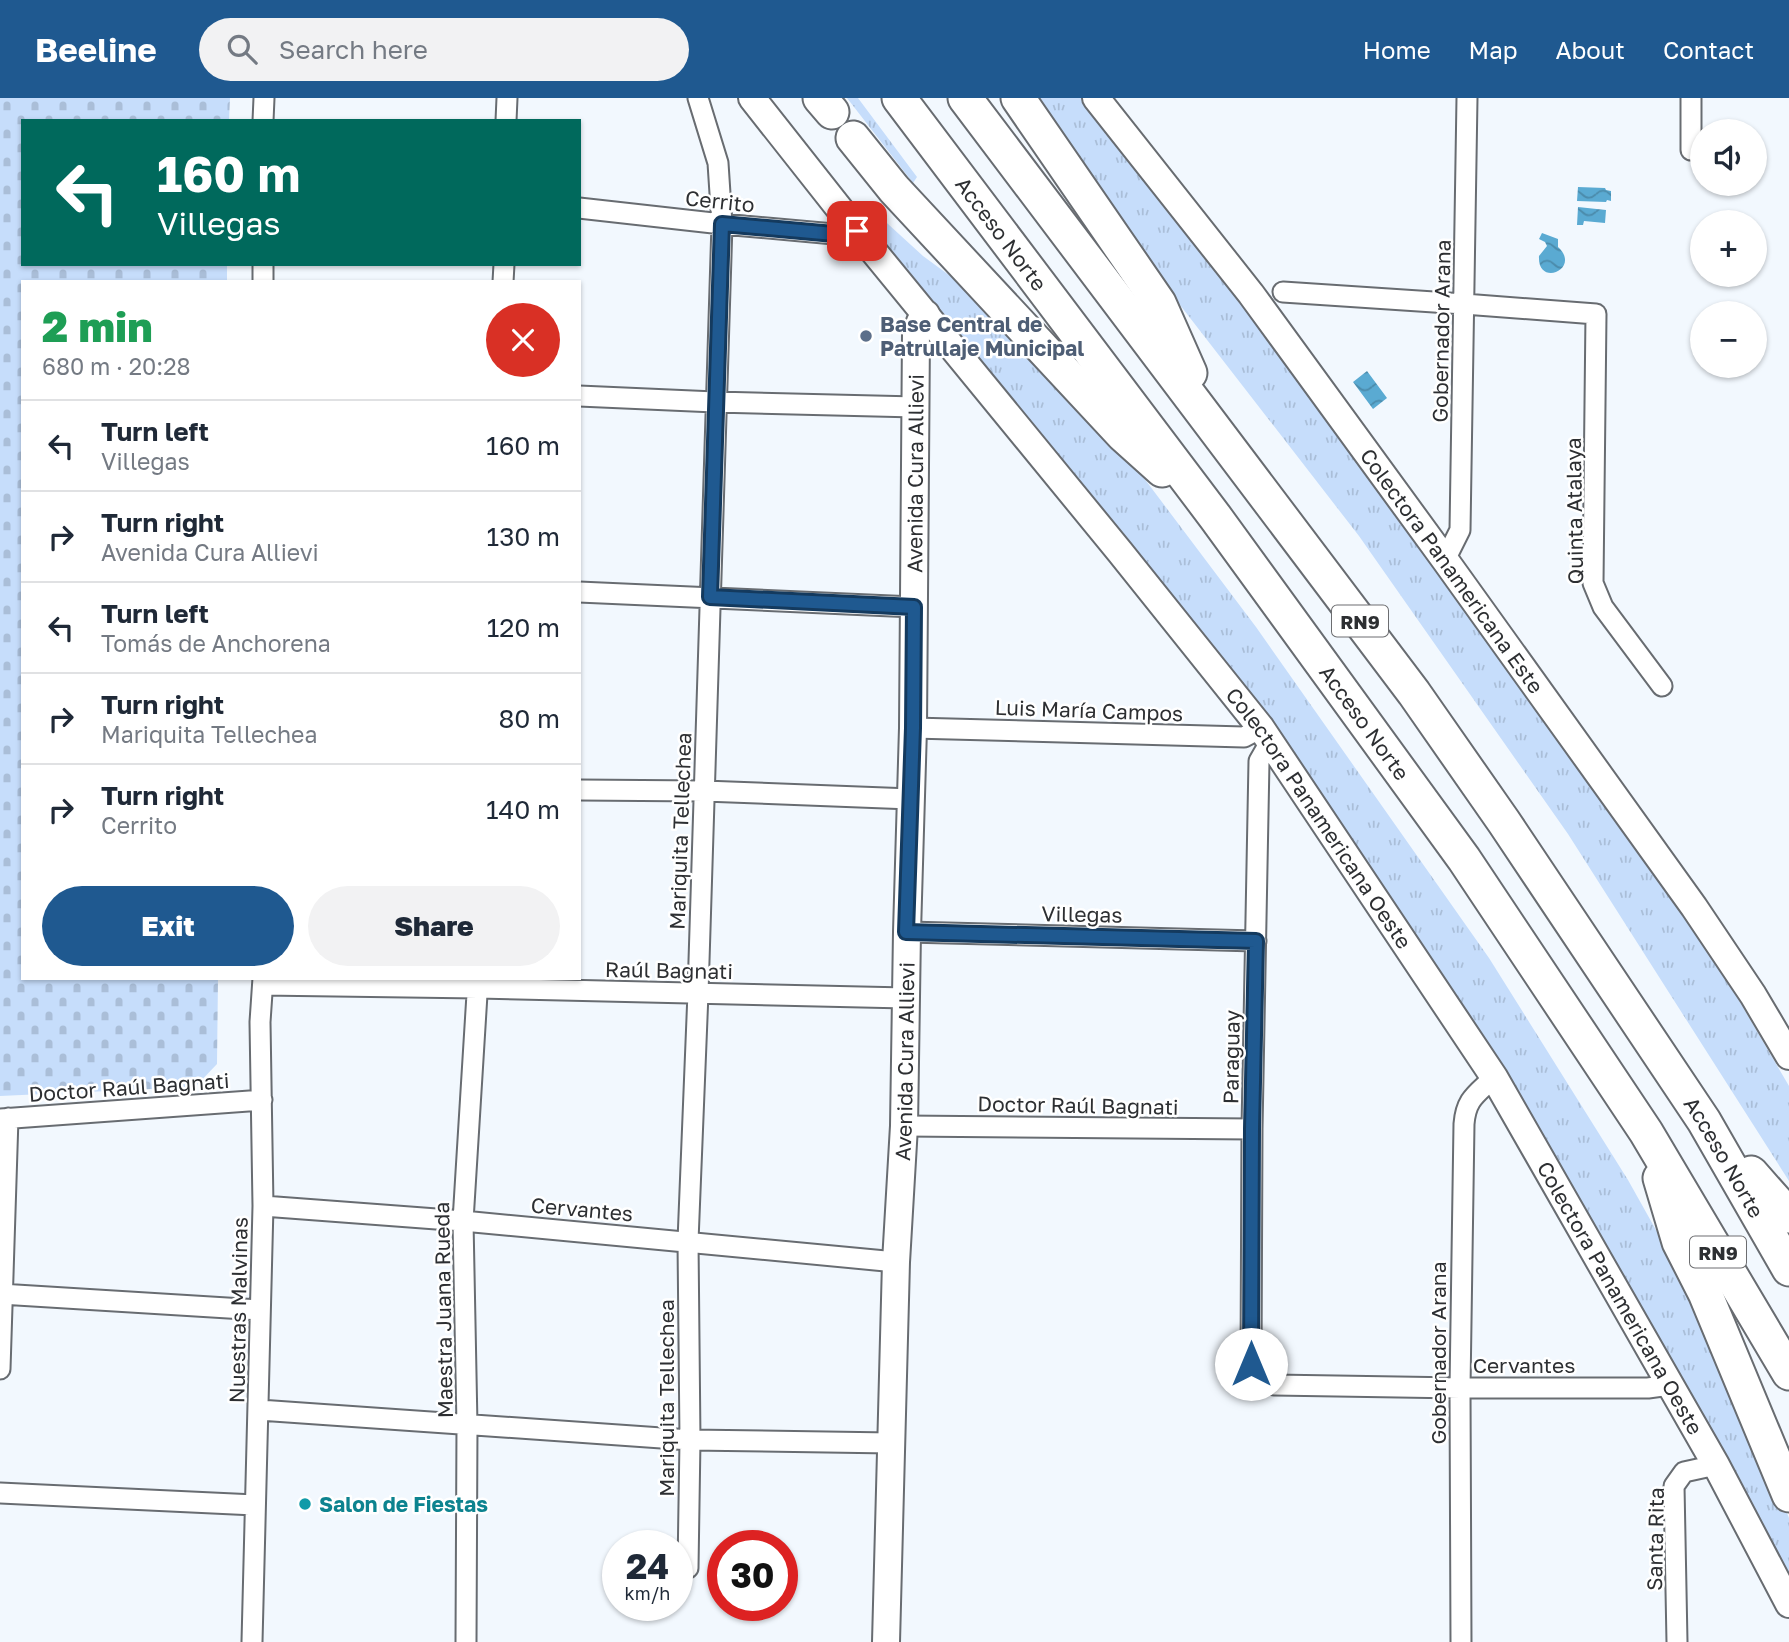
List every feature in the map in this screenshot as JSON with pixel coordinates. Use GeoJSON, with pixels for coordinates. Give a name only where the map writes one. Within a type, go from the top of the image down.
{"type":"FeatureCollection","features":[{"type":"Feature","properties":{"kind":"highway","name":"Acceso Norte"},"geometry":{"type":"LineString","coordinates":[[899,98],[1216,518],[1464,859],[1646,1132],[1789,1373]]}},
{"type":"Feature","properties":{"kind":"highway","name":"Acceso Norte"},"geometry":{"type":"LineString","coordinates":[[965,98],[1414,693],[1504,822],[1704,1121],[1789,1269]]}},
{"type":"Feature","properties":{"kind":"highway"},"geometry":{"type":"LineString","coordinates":[[1018,98],[1159,303],[1212,424]]}},
{"type":"Feature","properties":{"kind":"highway"},"geometry":{"type":"LineString","coordinates":[[853,138],[894,188],[1124,435],[1216,518]]}},
{"type":"Feature","properties":{"kind":"highway"},"geometry":{"type":"LineString","coordinates":[[1704,1121],[1789,1216]]}},
{"type":"Feature","properties":{"kind":"highway"},"geometry":{"type":"LineString","coordinates":[[1646,1132],[1679,1242],[1704,1293],[1789,1494]]}},
{"type":"Feature","properties":{"kind":"street"},"geometry":{"type":"LineString","coordinates":[[263,119],[264,98]]}},
{"type":"Feature","properties":{"kind":"street"},"geometry":{"type":"LineString","coordinates":[[506,119],[507,98]]}},
{"type":"Feature","properties":{"kind":"street","name":"Mariquita Tellechea"},"geometry":{"type":"LineString","coordinates":[[689,1530],[688,1241],[722,224],[718,163],[698,98]]}},
{"type":"Feature","properties":{"kind":"street","name":"Colectora Panamericana Oeste"},"geometry":{"type":"LineString","coordinates":[[752,98],[1266,735],[1494,1077],[1716,1465],[1789,1604]]}},
{"type":"Feature","properties":{"kind":"street","name":"Colectora Panamericana Este"},"geometry":{"type":"LineString","coordinates":[[1096,98],[1251,294],[1445,560],[1694,907],[1753,995],[1789,1056]]}},
{"type":"Feature","properties":{"kind":"street","name":"Gobernador Arana"},"geometry":{"type":"LineString","coordinates":[[1445,560],[1460,530],[1467,98]]}},
{"type":"Feature","properties":{"kind":"street"},"geometry":{"type":"LineString","coordinates":[[1691,98],[1691,119]]}},
{"type":"Feature","properties":{"kind":"street","name":"Cerrito"},"geometry":{"type":"LineString","coordinates":[[581,208],[834,234],[857,231]]}},
{"type":"Feature","properties":{"kind":"street"},"geometry":{"type":"LineString","coordinates":[[1283,292],[1464,304]]}},
{"type":"Feature","properties":{"kind":"street","name":"Quinta Atalaya"},"geometry":{"type":"LineString","coordinates":[[1464,304],[1596,314],[1593,583],[1603,607],[1662,687]]}},
{"type":"Feature","properties":{"kind":"street","name":"Avenida Cura Allievi"},"geometry":{"type":"LineString","coordinates":[[886,1642],[896,1262],[904,1126],[906,932],[913,728],[916,333],[926,314]]}},
{"type":"Feature","properties":{"kind":"street"},"geometry":{"type":"LineString","coordinates":[[581,396],[916,407]]}},
{"type":"Feature","properties":{"kind":"street"},"geometry":{"type":"LineString","coordinates":[[581,592],[914,607]]}},
{"type":"Feature","properties":{"kind":"street","name":"Luis María Campos"},"geometry":{"type":"LineString","coordinates":[[913,728],[1244,737],[1266,735]]}},
{"type":"Feature","properties":{"kind":"street","name":"Paraguay"},"geometry":{"type":"LineString","coordinates":[[1255,1376],[1251,1364],[1252,1129],[1259,761],[1266,735]]}},
{"type":"Feature","properties":{"kind":"street"},"geometry":{"type":"LineString","coordinates":[[581,790],[704,791],[911,799]]}},
{"type":"Feature","properties":{"kind":"street","name":"Villegas"},"geometry":{"type":"LineString","coordinates":[[906,932],[1256,941]]}},
{"type":"Feature","properties":{"kind":"street","name":"Raúl Bagnati"},"geometry":{"type":"LineString","coordinates":[[263,982],[478,983],[698,993],[906,998]]}},
{"type":"Feature","properties":{"kind":"street","name":"Nuestras Malvinas"},"geometry":{"type":"LineString","coordinates":[[251,1642],[262,1206],[260,1022],[263,982]]}},
{"type":"Feature","properties":{"kind":"street","name":"Maestra Juana Rueda"},"geometry":{"type":"LineString","coordinates":[[466,1642],[467,1425],[463,1221],[478,983]]}},
{"type":"Feature","properties":{"kind":"street","name":"Gobernador Arana"},"geometry":{"type":"LineString","coordinates":[[1461,1642],[1460,1388],[1464,1124],[1469,1101],[1494,1077]]}},
{"type":"Feature","properties":{"kind":"street","name":"Doctor Raúl Bagnati"},"geometry":{"type":"LineString","coordinates":[[4,1118],[261,1100]]}},
{"type":"Feature","properties":{"kind":"street"},"geometry":{"type":"LineString","coordinates":[[0,1369],[4,1118]]}},
{"type":"Feature","properties":{"kind":"street","name":"Doctor Raúl Bagnati"},"geometry":{"type":"LineString","coordinates":[[904,1126],[1252,1129]]}},
{"type":"Feature","properties":{"kind":"street","name":"Cervantes"},"geometry":{"type":"LineString","coordinates":[[262,1206],[463,1221],[896,1262]]}},
{"type":"Feature","properties":{"kind":"street"},"geometry":{"type":"LineString","coordinates":[[1,1294],[259,1310]]}},
{"type":"Feature","properties":{"kind":"street","name":"Cervantes"},"geometry":{"type":"LineString","coordinates":[[1255,1376],[1274,1385],[1648,1388],[1670,1385]]}},
{"type":"Feature","properties":{"kind":"street"},"geometry":{"type":"LineString","coordinates":[[258,1410],[690,1440],[891,1443]]}},
{"type":"Feature","properties":{"kind":"street","name":"Santa Rita"},"geometry":{"type":"LineString","coordinates":[[1677,1642],[1674,1486],[1684,1472],[1716,1465]]}},
{"type":"Feature","properties":{"kind":"street"},"geometry":{"type":"LineString","coordinates":[[0,1493],[255,1505]]}},
{"type":"Feature","properties":{"kind":"green space"},"geometry":{"type":"Polygon","coordinates":[[[0,98],[230,98],[229,119],[21,119],[21,266],[227,266],[227,280],[21,280],[21,980],[218,980],[217,1064],[195,1087],[0,1096],[0,98]]]}},
{"type":"Feature","properties":{"kind":"green space"},"geometry":{"type":"Polygon","coordinates":[[[847,98],[858,98],[917,177],[913,183],[847,98]]]}},
{"type":"Feature","properties":{"kind":"green space"},"geometry":{"type":"Polygon","coordinates":[[[1037,98],[1083,98],[1181,221],[1428,554],[1678,907],[1737,997],[1789,1086],[1789,1181],[1568,834],[1359,536],[1163,283],[1037,98]]]}},
{"type":"Feature","properties":{"kind":"green space"},"geometry":{"type":"Polygon","coordinates":[[[876,213],[923,256],[968,289],[1098,417],[1256,627],[1489,958],[1628,1180],[1721,1346],[1789,1518],[1789,1591],[1445,991],[861,223],[876,213]]]}},
{"type":"Feature","properties":{"kind":"water"},"geometry":{"type":"Polygon","coordinates":[[[1578,187],[1605,188],[1611,191],[1611,201],[1577,201],[1578,187]]]}},
{"type":"Feature","properties":{"kind":"water"},"geometry":{"type":"Polygon","coordinates":[[[1578,207],[1606,210],[1605,223],[1584,221],[1583,225],[1577,225],[1578,207]]]}},
{"type":"Feature","properties":{"kind":"water"},"geometry":{"type":"Polygon","coordinates":[[[1542,233],[1558,239],[1558,247],[1565,262],[1557,272],[1544,271],[1540,266],[1539,256],[1547,246],[1539,239],[1542,233]]]}},
{"type":"Feature","properties":{"kind":"water"},"geometry":{"type":"Polygon","coordinates":[[[1367,371],[1387,398],[1373,409],[1353,382],[1367,371]]]}},
{"type":"Feature","properties":{"kind":"place","name":"Base Central de Patrullaje Municipal"},"geometry":{"type":"Point","coordinates":[866,336]}},
{"type":"Feature","properties":{"kind":"place","name":"Salon de Fiestas"},"geometry":{"type":"Point","coordinates":[305,1504]}},
{"type":"Feature","properties":{"kind":"route"},"geometry":{"type":"LineString","coordinates":[[857,231],[834,234],[722,224],[710,597],[914,607],[906,932],[1256,941],[1251,1364]]}}]}
